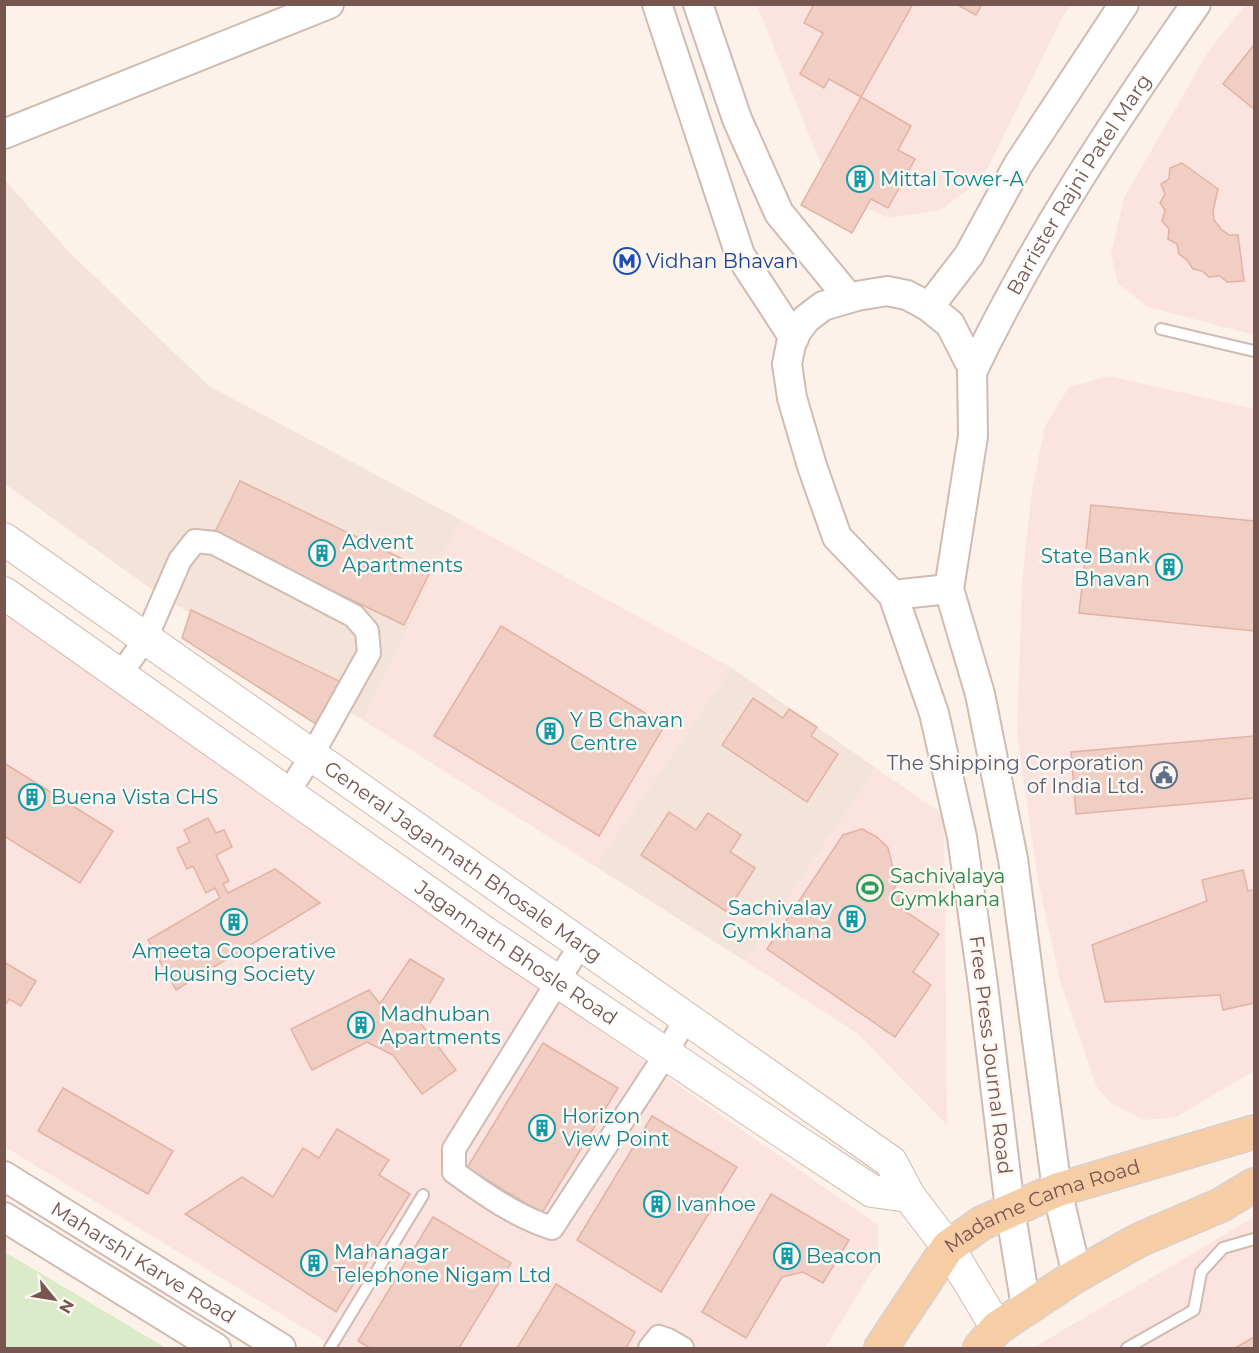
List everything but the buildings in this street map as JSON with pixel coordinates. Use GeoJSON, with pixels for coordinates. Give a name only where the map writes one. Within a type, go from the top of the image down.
{"type":"FeatureCollection","features":[{"type":"Feature","properties":{"kind":"main road","name":"General Jagannath Bhosale Marg"},"geometry":{"type":"LineString","coordinates":[[4,539],[891,1162],[909,1196]]}},
{"type":"Feature","properties":{"kind":"main road","name":"Jagannath Bhosle Road"},"geometry":{"type":"LineString","coordinates":[[4,592],[558,982],[872,1191],[909,1196]]}},
{"type":"Feature","properties":{"kind":"main road","name":"Madame Cama Road"},"geometry":{"type":"LineString","coordinates":[[881,1348],[948,1247],[982,1223],[1057,1190],[1254,1132]]}},
{"type":"Feature","properties":{"kind":"main road"},"geometry":{"type":"LineString","coordinates":[[909,1196],[948,1247],[989,1341],[1026,1307],[1077,1275],[1139,1240],[1221,1204],[1254,1185]]}},
{"type":"Feature","properties":{"kind":"street"},"geometry":{"type":"LineString","coordinates":[[4,134],[329,4]]}},
{"type":"Feature","properties":{"kind":"street"},"geometry":{"type":"LineString","coordinates":[[657,4],[740,255],[794,338]]}},
{"type":"Feature","properties":{"kind":"street"},"geometry":{"type":"LineString","coordinates":[[698,4],[737,119],[779,213],[849,298]]}},
{"type":"Feature","properties":{"kind":"street"},"geometry":{"type":"LineString","coordinates":[[929,308],[969,255],[1018,165],[1124,4]]}},
{"type":"Feature","properties":{"kind":"street","name":"Barrister Rajni Patel Marg"},"geometry":{"type":"LineString","coordinates":[[972,372],[1003,309],[1071,190],[1132,96],[1196,4]]}},
{"type":"Feature","properties":{"kind":"street","name":"Free Press Journal Road"},"geometry":{"type":"LineString","coordinates":[[1026,1307],[1010,1209],[983,985],[962,837],[934,713],[893,595],[837,537],[792,398],[787,364],[794,338],[806,319],[823,306],[849,298],[886,291],[907,295],[950,324],[972,367],[973,436],[949,589],[980,694],[1013,859],[1057,1190],[1077,1275]]}},
{"type":"Feature","properties":{"kind":"street"},"geometry":{"type":"LineString","coordinates":[[120,675],[146,638],[180,560],[195,541],[214,543],[354,616],[367,631],[369,653],[288,793]]}},
{"type":"Feature","properties":{"kind":"street"},"geometry":{"type":"LineString","coordinates":[[893,595],[949,589]]}},
{"type":"Feature","properties":{"kind":"street"},"geometry":{"type":"LineString","coordinates":[[581,944],[454,1149],[454,1172],[481,1192],[539,1224],[552,1228],[666,1054],[686,1018]]}},
{"type":"Feature","properties":{"kind":"street","name":"Maharshi Karve Road"},"geometry":{"type":"LineString","coordinates":[[4,1176],[281,1348]]}},
{"type":"Feature","properties":{"kind":"street","name":"Maharshi Karve Road"},"geometry":{"type":"LineString","coordinates":[[4,1217],[216,1348]]}},
{"type":"Feature","properties":{"kind":"street"},"geometry":{"type":"LineString","coordinates":[[650,1348],[659,1337],[682,1348]]}},
{"type":"Feature","properties":{"kind":"lane"},"geometry":{"type":"LineString","coordinates":[[1161,329],[1254,351]]}},
{"type":"Feature","properties":{"kind":"lane"},"geometry":{"type":"LineString","coordinates":[[330,1348],[423,1195]]}},
{"type":"Feature","properties":{"kind":"lane"},"geometry":{"type":"LineString","coordinates":[[1127,1348],[1194,1310],[1201,1272],[1223,1248],[1254,1239]]}},
{"type":"Feature","properties":{"kind":"shaded area"},"geometry":{"type":"Polygon","coordinates":[[[757,5],[1071,5],[1062,18],[982,179],[941,210],[889,218],[853,203],[826,177],[757,5]]]}},
{"type":"Feature","properties":{"kind":"shaded area"},"geometry":{"type":"Polygon","coordinates":[[[1245,5],[1254,5],[1254,335],[1148,307],[1118,284],[1111,254],[1124,198],[1208,52],[1245,5]]]}},
{"type":"Feature","properties":{"kind":"shaded area"},"geometry":{"type":"Polygon","coordinates":[[[4,179],[68,251],[209,386],[461,520],[363,720],[154,591],[5,484],[4,179]]]}},
{"type":"Feature","properties":{"kind":"shaded area"},"geometry":{"type":"Polygon","coordinates":[[[1109,376],[1254,409],[1254,1071],[1176,1117],[1143,1120],[1111,1103],[1097,1087],[1060,981],[1038,881],[1017,734],[1022,582],[1032,490],[1045,426],[1069,387],[1109,376]]]}},
{"type":"Feature","properties":{"kind":"shaded area"},"geometry":{"type":"Polygon","coordinates":[[[461,520],[732,668],[595,866],[363,720],[461,520]]]}},
{"type":"Feature","properties":{"kind":"shaded area"},"geometry":{"type":"Polygon","coordinates":[[[4,599],[535,985],[878,1225],[878,1262],[825,1348],[337,1348],[5,1147],[4,599]]]}},
{"type":"Feature","properties":{"kind":"shaded area"},"geometry":{"type":"Polygon","coordinates":[[[732,668],[876,768],[745,961],[595,866],[732,668]]]}},
{"type":"Feature","properties":{"kind":"shaded area","name":"Sachivalaya Gymkhana"},"geometry":{"type":"Polygon","coordinates":[[[876,768],[944,815],[947,1125],[857,1033],[745,961],[876,768]]]}},
{"type":"Feature","properties":{"kind":"shaded area"},"geometry":{"type":"Polygon","coordinates":[[[1254,1217],[1254,1348],[1033,1348],[1254,1217]]]}},
{"type":"Feature","properties":{"kind":"green space"},"geometry":{"type":"Polygon","coordinates":[[[5,1252],[166,1348],[5,1348],[5,1252]]]}},
{"type":"Feature","properties":{"kind":"place","name":"Mittal Tower-A"},"geometry":{"type":"Point","coordinates":[860,179]}},
{"type":"Feature","properties":{"kind":"place","name":"Vidhan Bhavan"},"geometry":{"type":"Point","coordinates":[627,261]}},
{"type":"Feature","properties":{"kind":"place","name":"Advent Apartments"},"geometry":{"type":"Point","coordinates":[322,553]}},
{"type":"Feature","properties":{"kind":"place","name":"State Bank Bhavan"},"geometry":{"type":"Point","coordinates":[1169,567]}},
{"type":"Feature","properties":{"kind":"place","name":"Y B Chavan Centre"},"geometry":{"type":"Point","coordinates":[550,731]}},
{"type":"Feature","properties":{"kind":"place","name":"The Shipping Corporation of India Ltd."},"geometry":{"type":"Point","coordinates":[1164,775]}},
{"type":"Feature","properties":{"kind":"place","name":"Buena Vista CHS"},"geometry":{"type":"Point","coordinates":[32,797]}},
{"type":"Feature","properties":{"kind":"place","name":"Sachivalaya Gymkhana"},"geometry":{"type":"Point","coordinates":[870,888]}},
{"type":"Feature","properties":{"kind":"place","name":"Sachivalay Gymkhana"},"geometry":{"type":"Point","coordinates":[852,919]}},
{"type":"Feature","properties":{"kind":"place","name":"Ameeta Cooperative Housing Society"},"geometry":{"type":"Point","coordinates":[234,922]}},
{"type":"Feature","properties":{"kind":"place","name":"Madhuban Apartments"},"geometry":{"type":"Point","coordinates":[361,1025]}},
{"type":"Feature","properties":{"kind":"place","name":"Horizon View Point"},"geometry":{"type":"Point","coordinates":[542,1128]}},
{"type":"Feature","properties":{"kind":"place","name":"Ivanhoe"},"geometry":{"type":"Point","coordinates":[657,1204]}},
{"type":"Feature","properties":{"kind":"place","name":"Beacon"},"geometry":{"type":"Point","coordinates":[787,1256]}},
{"type":"Feature","properties":{"kind":"place","name":"Mahanagar Telephone Nigam Ltd"},"geometry":{"type":"Point","coordinates":[314,1263]}}]}
